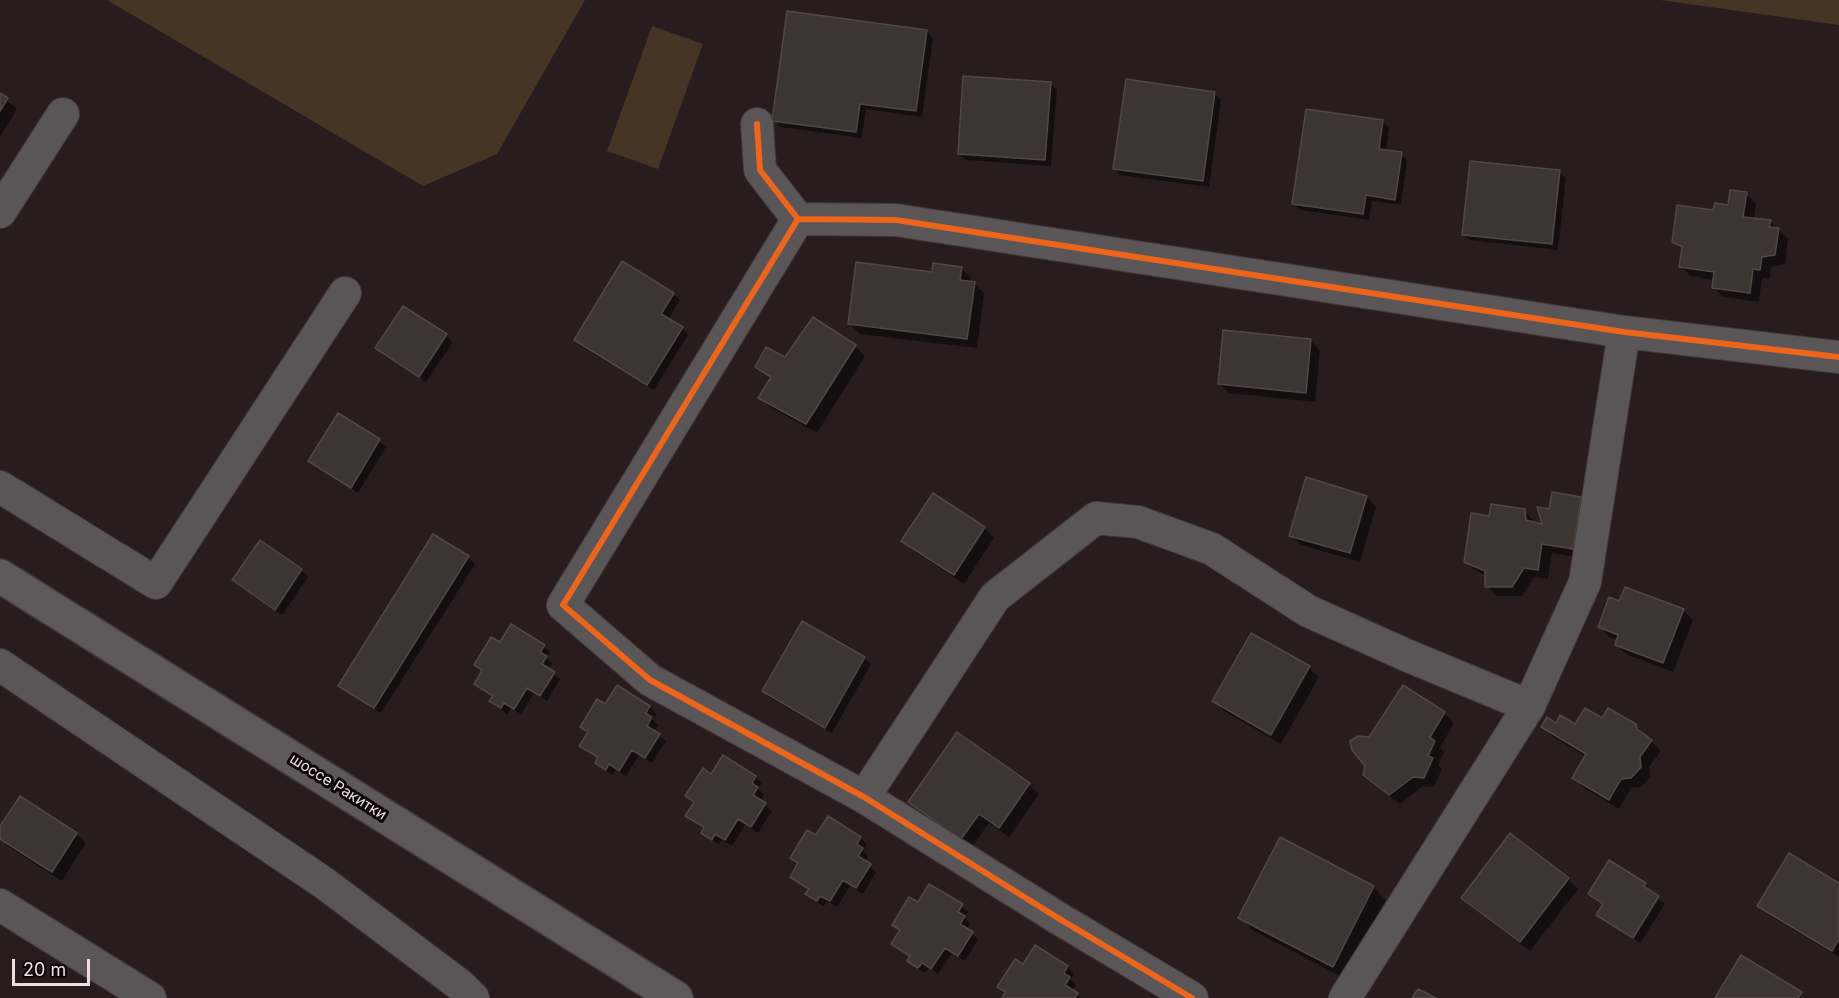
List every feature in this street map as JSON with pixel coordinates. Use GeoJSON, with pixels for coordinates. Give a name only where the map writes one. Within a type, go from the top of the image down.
{"type":"FeatureCollection","features":[{"type":"Feature","properties":{"kind":"main road","name":"шоссе Ракитки"},"geometry":{"type":"LineString","coordinates":[[0,576],[676,998]]}},
{"type":"Feature","properties":{"kind":"street"},"geometry":{"type":"LineString","coordinates":[[0,212],[63,114]]}},
{"type":"Feature","properties":{"kind":"street"},"geometry":{"type":"LineString","coordinates":[[758,124],[760,170],[798,219]]}},
{"type":"Feature","properties":{"kind":"street"},"geometry":{"type":"LineString","coordinates":[[798,219],[896,220],[1624,332],[1839,357]]}},
{"type":"Feature","properties":{"kind":"street"},"geometry":{"type":"LineString","coordinates":[[798,219],[563,605],[650,680],[864,797],[1058,918],[1192,998]]}},
{"type":"Feature","properties":{"kind":"street"},"geometry":{"type":"LineString","coordinates":[[0,487],[156,583],[345,293]]}},
{"type":"Feature","properties":{"kind":"street"},"geometry":{"type":"LineString","coordinates":[[1345,998],[1529,706],[1585,582],[1624,332]]}},
{"type":"Feature","properties":{"kind":"street"},"geometry":{"type":"LineString","coordinates":[[864,797],[995,597],[1096,518],[1138,522],[1212,549],[1308,611],[1406,656],[1529,706]]}},
{"type":"Feature","properties":{"kind":"street"},"geometry":{"type":"LineString","coordinates":[[0,665],[324,883],[460,985],[473,998]]}},
{"type":"Feature","properties":{"kind":"street"},"geometry":{"type":"LineString","coordinates":[[0,904],[138,995]]}},
{"type":"Feature","properties":{"kind":"shaded area"},"geometry":{"type":"Polygon","coordinates":[[[107,0],[585,0],[497,154],[423,186],[107,0]]]}},
{"type":"Feature","properties":{"kind":"shaded area"},"geometry":{"type":"Polygon","coordinates":[[[1660,0],[1839,0],[1839,25],[1660,0]]]}},
{"type":"Feature","properties":{"kind":"shaded area"},"geometry":{"type":"Polygon","coordinates":[[[652,26],[703,44],[658,169],[607,151],[652,26]]]}},
{"type":"Feature","properties":{"kind":"building"},"geometry":{"type":"Polygon","coordinates":[[[787,11],[927,30],[916,111],[860,104],[856,132],[772,121],[787,11]]]}},
{"type":"Feature","properties":{"kind":"building"},"geometry":{"type":"Polygon","coordinates":[[[963,76],[1051,82],[1045,160],[958,154],[963,76]]]}},
{"type":"Feature","properties":{"kind":"building"},"geometry":{"type":"Polygon","coordinates":[[[1126,79],[1215,92],[1203,181],[1113,169],[1126,79]]]}},
{"type":"Feature","properties":{"kind":"building"},"geometry":{"type":"Polygon","coordinates":[[[0,93],[8,98],[0,111],[0,93]]]}},
{"type":"Feature","properties":{"kind":"building"},"geometry":{"type":"Polygon","coordinates":[[[1306,109],[1383,120],[1379,149],[1402,152],[1395,200],[1366,195],[1363,214],[1292,204],[1306,109]]]}},
{"type":"Feature","properties":{"kind":"building"},"geometry":{"type":"Polygon","coordinates":[[[1470,161],[1560,170],[1552,244],[1462,235],[1470,161]]]}},
{"type":"Feature","properties":{"kind":"building"},"geometry":{"type":"Polygon","coordinates":[[[1730,190],[1747,192],[1743,217],[1771,220],[1769,227],[1779,228],[1775,255],[1762,257],[1760,270],[1753,269],[1750,293],[1712,288],[1714,272],[1679,267],[1682,247],[1672,242],[1677,205],[1713,210],[1715,203],[1728,205],[1730,190]]]}},
{"type":"Feature","properties":{"kind":"building"},"geometry":{"type":"Polygon","coordinates":[[[622,261],[674,293],[661,314],[683,327],[647,385],[574,340],[622,261]]]}},
{"type":"Feature","properties":{"kind":"building"},"geometry":{"type":"Polygon","coordinates":[[[856,262],[932,272],[933,263],[962,267],[960,280],[975,282],[967,339],[848,324],[856,262]]]}},
{"type":"Feature","properties":{"kind":"building"},"geometry":{"type":"Polygon","coordinates":[[[403,306],[447,334],[419,377],[375,348],[403,306]]]}},
{"type":"Feature","properties":{"kind":"building"},"geometry":{"type":"Polygon","coordinates":[[[813,317],[856,345],[806,424],[758,398],[771,377],[755,367],[766,347],[785,357],[813,317]]]}},
{"type":"Feature","properties":{"kind":"building"},"geometry":{"type":"Polygon","coordinates":[[[1223,330],[1311,339],[1306,393],[1218,384],[1223,330]]]}},
{"type":"Feature","properties":{"kind":"building"},"geometry":{"type":"Polygon","coordinates":[[[338,413],[380,439],[351,488],[308,461],[338,413]]]}},
{"type":"Feature","properties":{"kind":"building"},"geometry":{"type":"Polygon","coordinates":[[[1306,477],[1367,496],[1350,553],[1289,536],[1306,477]]]}},
{"type":"Feature","properties":{"kind":"building"},"geometry":{"type":"Polygon","coordinates":[[[1552,492],[1581,497],[1573,549],[1542,544],[1538,570],[1524,568],[1512,587],[1485,587],[1485,571],[1464,562],[1471,513],[1489,516],[1491,504],[1525,509],[1526,520],[1542,524],[1537,507],[1549,509],[1552,492]]]}},
{"type":"Feature","properties":{"kind":"building"},"geometry":{"type":"Polygon","coordinates":[[[933,493],[985,527],[954,575],[901,541],[933,493]]]}},
{"type":"Feature","properties":{"kind":"building"},"geometry":{"type":"Polygon","coordinates":[[[433,534],[469,556],[374,708],[338,686],[433,534]]]}},
{"type":"Feature","properties":{"kind":"building"},"geometry":{"type":"Polygon","coordinates":[[[260,540],[302,569],[275,610],[232,580],[260,540]]]}},
{"type":"Feature","properties":{"kind":"building"},"geometry":{"type":"Polygon","coordinates":[[[1625,587],[1684,609],[1663,663],[1615,645],[1618,635],[1598,627],[1609,597],[1619,601],[1625,587]]]}},
{"type":"Feature","properties":{"kind":"building"},"geometry":{"type":"Polygon","coordinates":[[[802,621],[865,657],[825,728],[762,691],[802,621]]]}},
{"type":"Feature","properties":{"kind":"building"},"geometry":{"type":"Polygon","coordinates":[[[511,624],[545,645],[540,652],[547,656],[542,664],[555,672],[540,696],[527,688],[514,709],[504,703],[501,708],[489,701],[493,696],[474,684],[482,670],[474,665],[491,637],[500,642],[511,624]]]}},
{"type":"Feature","properties":{"kind":"building"},"geometry":{"type":"Polygon","coordinates":[[[1251,633],[1310,666],[1271,735],[1212,701],[1251,633]]]}},
{"type":"Feature","properties":{"kind":"building"},"geometry":{"type":"Polygon","coordinates":[[[617,685],[650,706],[646,713],[652,717],[647,726],[660,734],[645,758],[632,750],[619,771],[609,764],[606,770],[595,763],[598,757],[579,746],[588,732],[580,727],[597,699],[605,704],[617,685]]]}},
{"type":"Feature","properties":{"kind":"building"},"geometry":{"type":"Polygon","coordinates":[[[1403,685],[1445,712],[1430,737],[1435,741],[1428,756],[1433,758],[1424,778],[1413,777],[1389,795],[1363,775],[1365,766],[1352,750],[1350,741],[1358,736],[1369,737],[1403,685]]]}},
{"type":"Feature","properties":{"kind":"building"},"geometry":{"type":"Polygon","coordinates":[[[1585,708],[1602,718],[1608,708],[1636,724],[1637,729],[1652,740],[1640,757],[1641,767],[1631,778],[1621,779],[1609,800],[1572,778],[1586,754],[1541,727],[1547,717],[1556,723],[1560,715],[1575,724],[1585,708]]]}},
{"type":"Feature","properties":{"kind":"building"},"geometry":{"type":"Polygon","coordinates":[[[957,732],[1030,783],[999,828],[979,814],[961,839],[908,802],[957,732]]]}},
{"type":"Feature","properties":{"kind":"building"},"geometry":{"type":"Polygon","coordinates":[[[723,755],[756,776],[752,783],[758,787],[753,795],[766,803],[751,827],[738,819],[725,840],[715,834],[712,840],[701,833],[704,827],[685,816],[694,802],[685,796],[703,768],[711,774],[723,755]]]}},
{"type":"Feature","properties":{"kind":"building"},"geometry":{"type":"Polygon","coordinates":[[[20,796],[77,833],[52,872],[0,839],[0,826],[20,796]]]}},
{"type":"Feature","properties":{"kind":"building"},"geometry":{"type":"Polygon","coordinates":[[[828,816],[861,837],[857,844],[863,848],[858,856],[871,864],[856,888],[843,880],[830,901],[820,896],[817,901],[805,894],[809,889],[790,877],[798,863],[790,858],[807,830],[816,835],[828,816]]]}},
{"type":"Feature","properties":{"kind":"building"},"geometry":{"type":"Polygon","coordinates":[[[1510,833],[1569,878],[1520,942],[1461,898],[1510,833]]]}},
{"type":"Feature","properties":{"kind":"building"},"geometry":{"type":"Polygon","coordinates":[[[1280,837],[1374,886],[1333,967],[1238,918],[1280,837]]]}},
{"type":"Feature","properties":{"kind":"building"},"geometry":{"type":"Polygon","coordinates":[[[1789,853],[1839,883],[1839,939],[1832,951],[1757,906],[1789,853]]]}},
{"type":"Feature","properties":{"kind":"building"},"geometry":{"type":"Polygon","coordinates":[[[1609,860],[1646,883],[1644,886],[1659,896],[1633,938],[1596,915],[1603,904],[1588,894],[1609,860]]]}},
{"type":"Feature","properties":{"kind":"building"},"geometry":{"type":"Polygon","coordinates":[[[929,884],[963,904],[958,912],[965,916],[960,924],[973,932],[958,956],[945,948],[931,969],[922,963],[918,968],[907,961],[910,956],[891,944],[900,930],[892,925],[909,897],[918,902],[929,884]]]}},
{"type":"Feature","properties":{"kind":"building"},"geometry":{"type":"Polygon","coordinates":[[[1035,945],[1068,966],[1064,973],[1070,977],[1065,985],[1078,993],[1075,998],[1002,998],[1006,992],[997,987],[1015,959],[1023,964],[1035,945]]]}},
{"type":"Feature","properties":{"kind":"building"},"geometry":{"type":"Polygon","coordinates":[[[1741,955],[1802,992],[1798,998],[1715,998],[1741,955]]]}},
{"type":"Feature","properties":{"kind":"building"},"geometry":{"type":"Polygon","coordinates":[[[1418,989],[1436,998],[1412,998],[1418,989]]]}},
{"type":"Feature","properties":{"kind":"cycle path"},"geometry":{"type":"LineString","coordinates":[[757,124],[760,170],[798,219],[563,605],[650,680],[864,797],[1058,918],[1192,998]]}},
{"type":"Feature","properties":{"kind":"cycle path"},"geometry":{"type":"LineString","coordinates":[[798,219],[896,220],[1624,332],[1839,357]]}}]}
